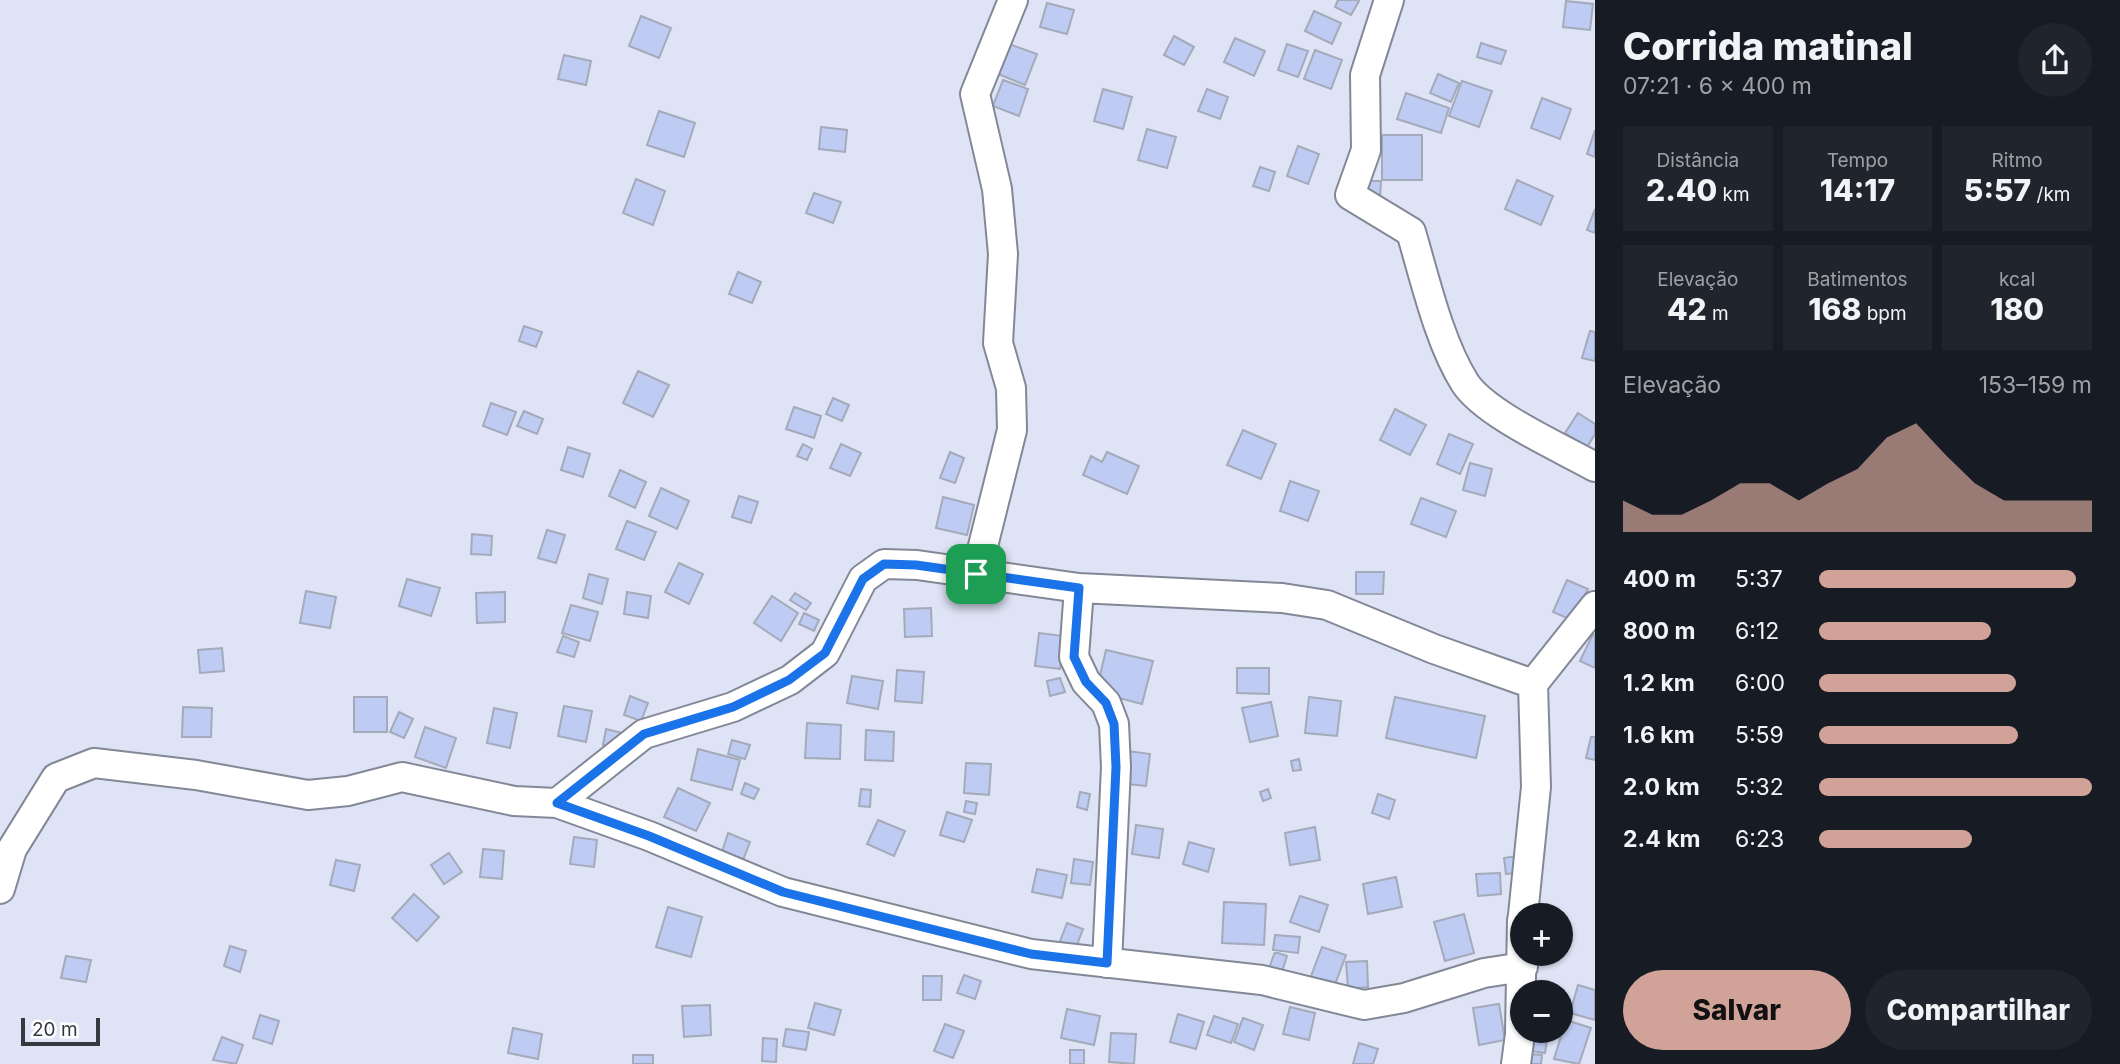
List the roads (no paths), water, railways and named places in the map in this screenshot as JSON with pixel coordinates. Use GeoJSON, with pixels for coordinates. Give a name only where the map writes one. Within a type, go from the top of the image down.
{"type":"FeatureCollection","features":[{"type":"Feature","properties":{"kind":"street"},"geometry":{"type":"LineString","coordinates":[[976,574],[1012,430],[1011,388],[998,343],[1003,254],[997,189],[975,94],[1013,0]]}},
{"type":"Feature","properties":{"kind":"street"},"geometry":{"type":"LineString","coordinates":[[1389,0],[1365,75],[1366,150],[1350,195],[1411,232],[1450,351],[1466,385],[1493,410],[1595,467]]}},
{"type":"Feature","properties":{"kind":"street"},"geometry":{"type":"LineString","coordinates":[[557,803],[644,734],[733,707],[789,680],[825,653],[863,579],[884,564],[916,565],[1079,588],[1282,598],[1327,605],[1434,649],[1533,684]]}},
{"type":"Feature","properties":{"kind":"street"},"geometry":{"type":"LineString","coordinates":[[1079,588],[1074,657],[1086,682],[1106,703],[1114,724],[1116,767],[1107,963]]}},
{"type":"Feature","properties":{"kind":"street"},"geometry":{"type":"LineString","coordinates":[[1524,903],[1536,787],[1533,684],[1595,606]]}},
{"type":"Feature","properties":{"kind":"street"},"geometry":{"type":"LineString","coordinates":[[0,889],[12,849],[56,778],[94,763],[196,775],[308,795],[348,791],[402,778],[514,801],[557,803],[649,836],[783,892],[1031,954],[1262,980],[1364,1005],[1426,992],[1484,973],[1522,967],[1516,1064]]}}]}
